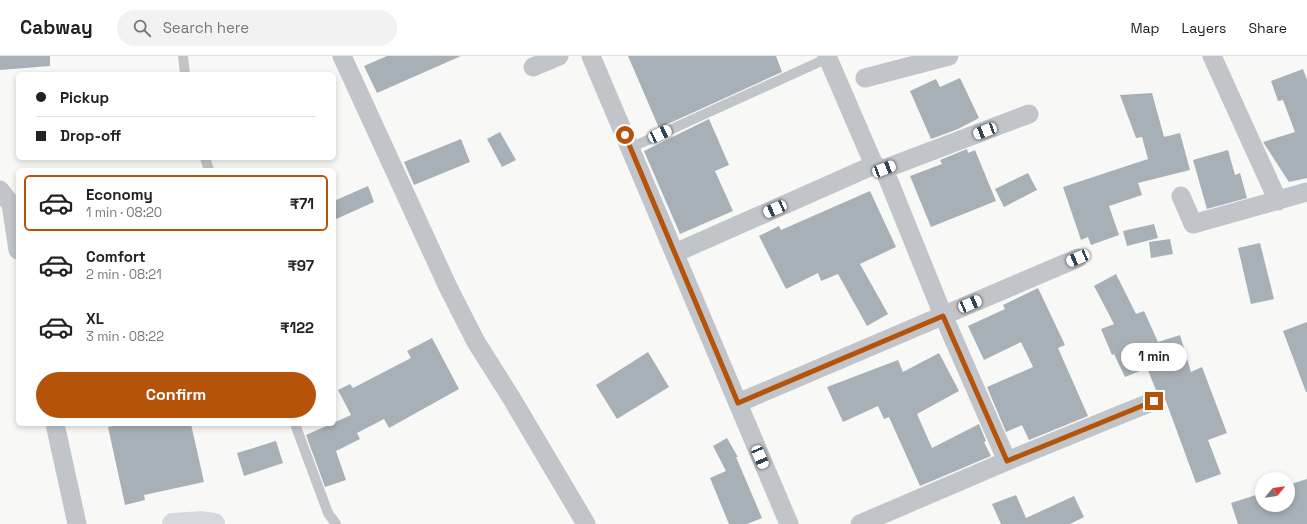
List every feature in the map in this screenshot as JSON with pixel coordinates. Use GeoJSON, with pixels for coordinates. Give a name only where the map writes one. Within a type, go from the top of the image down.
{"type":"FeatureCollection","features":[{"type":"Feature","properties":{"kind":"main road"},"geometry":{"type":"LineString","coordinates":[[179,524],[202,522],[214,524]]}},
{"type":"Feature","properties":{"kind":"street"},"geometry":{"type":"LineString","coordinates":[[342,56],[448,287],[476,342],[512,399],[586,524]]}},
{"type":"Feature","properties":{"kind":"street"},"geometry":{"type":"LineString","coordinates":[[533,67],[559,56]]}},
{"type":"Feature","properties":{"kind":"street"},"geometry":{"type":"LineString","coordinates":[[591,56],[788,524]]}},
{"type":"Feature","properties":{"kind":"street"},"geometry":{"type":"LineString","coordinates":[[865,78],[948,56]]}},
{"type":"Feature","properties":{"kind":"street"},"geometry":{"type":"LineString","coordinates":[[1212,56],[1278,201]]}},
{"type":"Feature","properties":{"kind":"street"},"geometry":{"type":"LineString","coordinates":[[828,57],[879,167],[1007,461]]}},
{"type":"Feature","properties":{"kind":"street"},"geometry":{"type":"LineString","coordinates":[[675,253],[879,167],[1029,114]]}},
{"type":"Feature","properties":{"kind":"street"},"geometry":{"type":"LineString","coordinates":[[0,190],[10,204],[16,238]]}},
{"type":"Feature","properties":{"kind":"street"},"geometry":{"type":"LineString","coordinates":[[1181,196],[1193,224],[1307,192]]}},
{"type":"Feature","properties":{"kind":"street"},"geometry":{"type":"LineString","coordinates":[[738,403],[1078,258]]}},
{"type":"Feature","properties":{"kind":"street"},"geometry":{"type":"LineString","coordinates":[[860,524],[1007,461],[1154,401]]}},
{"type":"Feature","properties":{"kind":"street"},"geometry":{"type":"LineString","coordinates":[[55,426],[77,524]]}},
{"type":"Feature","properties":{"kind":"lane"},"geometry":{"type":"LineString","coordinates":[[183,56],[185,72]]}},
{"type":"Feature","properties":{"kind":"lane"},"geometry":{"type":"LineString","coordinates":[[630,148],[828,57]]}},
{"type":"Feature","properties":{"kind":"lane"},"geometry":{"type":"LineString","coordinates":[[296,426],[328,513],[336,524]]}},
{"type":"Feature","properties":{"kind":"building"},"geometry":{"type":"Polygon","coordinates":[[[0,56],[50,56],[50,66],[0,70],[0,56]]]}},
{"type":"Feature","properties":{"kind":"building"},"geometry":{"type":"Polygon","coordinates":[[[387,56],[461,56],[377,93],[364,66],[387,56]]]}},
{"type":"Feature","properties":{"kind":"building"},"geometry":{"type":"Polygon","coordinates":[[[628,56],[776,56],[782,72],[659,128],[628,56]]]}},
{"type":"Feature","properties":{"kind":"building"},"geometry":{"type":"Polygon","coordinates":[[[1303,69],[1307,80],[1307,178],[1289,182],[1263,142],[1295,132],[1283,100],[1278,101],[1271,81],[1303,69]]]}},
{"type":"Feature","properties":{"kind":"building"},"geometry":{"type":"Polygon","coordinates":[[[960,78],[979,118],[958,129],[931,139],[910,91],[936,79],[940,87],[960,78]]]}},
{"type":"Feature","properties":{"kind":"building"},"geometry":{"type":"Polygon","coordinates":[[[1152,93],[1164,137],[1180,133],[1190,170],[1138,183],[1142,195],[1109,206],[1119,235],[1091,245],[1088,237],[1081,240],[1063,187],[1148,159],[1142,137],[1136,138],[1120,95],[1152,93]]]}},
{"type":"Feature","properties":{"kind":"building"},"geometry":{"type":"Polygon","coordinates":[[[709,119],[729,165],[715,171],[733,211],[680,234],[644,151],[709,119]]]}},
{"type":"Feature","properties":{"kind":"building"},"geometry":{"type":"Polygon","coordinates":[[[500,132],[516,160],[502,167],[487,139],[500,132]]]}},
{"type":"Feature","properties":{"kind":"building"},"geometry":{"type":"Polygon","coordinates":[[[461,139],[470,162],[414,185],[404,162],[461,139]]]}},
{"type":"Feature","properties":{"kind":"building"},"geometry":{"type":"Polygon","coordinates":[[[967,149],[968,153],[975,150],[996,201],[931,227],[910,176],[942,164],[940,160],[967,149]]]}},
{"type":"Feature","properties":{"kind":"building"},"geometry":{"type":"Polygon","coordinates":[[[1228,150],[1235,175],[1240,173],[1247,198],[1207,209],[1193,160],[1228,150]]]}},
{"type":"Feature","properties":{"kind":"building"},"geometry":{"type":"Polygon","coordinates":[[[1028,173],[1037,190],[1004,207],[995,189],[1028,173]]]}},
{"type":"Feature","properties":{"kind":"building"},"geometry":{"type":"Polygon","coordinates":[[[368,186],[374,202],[336,219],[336,200],[368,186]]]}},
{"type":"Feature","properties":{"kind":"building"},"geometry":{"type":"Polygon","coordinates":[[[870,191],[896,247],[860,264],[888,314],[867,326],[838,274],[821,281],[818,273],[786,289],[759,236],[779,226],[781,230],[870,191]]]}},
{"type":"Feature","properties":{"kind":"building"},"geometry":{"type":"Polygon","coordinates":[[[1154,224],[1158,238],[1127,246],[1123,231],[1154,224]]]}},
{"type":"Feature","properties":{"kind":"building"},"geometry":{"type":"Polygon","coordinates":[[[1170,239],[1173,254],[1151,258],[1149,242],[1170,239]]]}},
{"type":"Feature","properties":{"kind":"building"},"geometry":{"type":"Polygon","coordinates":[[[1260,243],[1274,299],[1251,304],[1238,248],[1260,243]]]}},
{"type":"Feature","properties":{"kind":"building"},"geometry":{"type":"Polygon","coordinates":[[[1116,274],[1136,314],[1144,311],[1158,342],[1180,335],[1191,372],[1202,367],[1227,433],[1208,440],[1221,474],[1196,483],[1164,396],[1156,390],[1147,368],[1125,377],[1114,354],[1112,355],[1101,329],[1114,324],[1094,286],[1116,274]]]}},
{"type":"Feature","properties":{"kind":"building"},"geometry":{"type":"Polygon","coordinates":[[[1038,288],[1065,345],[1058,348],[1088,416],[1029,440],[1022,425],[1006,432],[987,387],[1033,367],[1021,342],[984,360],[968,326],[1005,309],[1003,305],[1038,288]]]}},
{"type":"Feature","properties":{"kind":"building"},"geometry":{"type":"Polygon","coordinates":[[[1307,322],[1307,392],[1306,392],[1283,331],[1307,322]]]}},
{"type":"Feature","properties":{"kind":"building"},"geometry":{"type":"Polygon","coordinates":[[[432,338],[459,389],[389,428],[384,419],[357,433],[360,439],[336,451],[346,480],[325,487],[306,435],[326,426],[336,426],[336,422],[351,415],[338,390],[350,384],[353,388],[411,358],[407,351],[432,338]]]}},
{"type":"Feature","properties":{"kind":"building"},"geometry":{"type":"Polygon","coordinates":[[[648,352],[669,387],[617,419],[596,385],[648,352]]]}},
{"type":"Feature","properties":{"kind":"building"},"geometry":{"type":"Polygon","coordinates":[[[939,353],[959,391],[917,414],[932,448],[979,424],[986,441],[984,442],[991,456],[920,486],[889,417],[884,419],[878,406],[843,422],[827,387],[898,360],[903,372],[939,353]]]}},
{"type":"Feature","properties":{"kind":"building"},"geometry":{"type":"Polygon","coordinates":[[[191,426],[204,482],[144,495],[145,500],[125,505],[108,427],[191,426]]]}},
{"type":"Feature","properties":{"kind":"building"},"geometry":{"type":"Polygon","coordinates":[[[727,438],[738,457],[736,457],[762,518],[747,524],[729,524],[710,478],[726,471],[713,446],[727,438]]]}},
{"type":"Feature","properties":{"kind":"building"},"geometry":{"type":"Polygon","coordinates":[[[276,441],[283,463],[244,476],[237,453],[276,441]]]}},
{"type":"Feature","properties":{"kind":"building"},"geometry":{"type":"Polygon","coordinates":[[[1307,479],[1307,524],[1238,524],[1231,503],[1255,495],[1255,512],[1295,512],[1295,483],[1307,479]]]}},
{"type":"Feature","properties":{"kind":"building"},"geometry":{"type":"Polygon","coordinates":[[[1016,495],[1026,518],[1074,496],[1084,517],[1070,524],[1001,524],[992,504],[1016,495]]]}},
{"type":"Feature","properties":{"kind":"route"},"geometry":{"type":"LineString","coordinates":[[625,135],[738,403],[943,316],[1007,461],[1154,401]]}}]}
